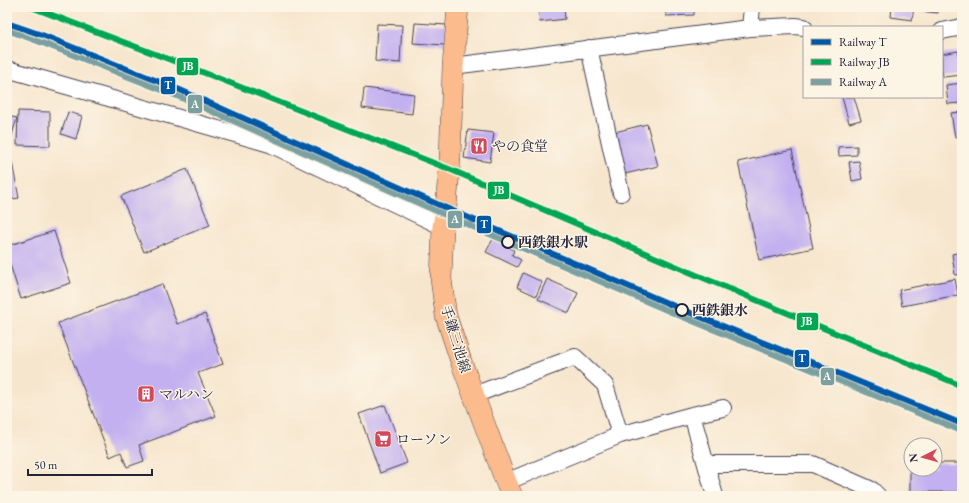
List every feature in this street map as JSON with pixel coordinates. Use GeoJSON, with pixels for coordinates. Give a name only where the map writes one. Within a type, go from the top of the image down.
{"type":"FeatureCollection","features":[{"type":"Feature","properties":{"kind":"main road","name":"手鎌三池線"},"geometry":{"type":"LineString","coordinates":[[458,7],[453,66],[450,158],[443,227],[441,279],[446,316],[462,364],[509,489]]}},
{"type":"Feature","properties":{"kind":"street"},"geometry":{"type":"LineString","coordinates":[[750,28],[752,7]]}},
{"type":"Feature","properties":{"kind":"street"},"geometry":{"type":"LineString","coordinates":[[453,66],[750,28],[803,27]]}},
{"type":"Feature","properties":{"kind":"street"},"geometry":{"type":"LineString","coordinates":[[943,31],[962,27]]}},
{"type":"Feature","properties":{"kind":"street"},"geometry":{"type":"LineString","coordinates":[[589,48],[621,193]]}},
{"type":"Feature","properties":{"kind":"street"},"geometry":{"type":"LineString","coordinates":[[7,69],[270,144],[443,227]]}},
{"type":"Feature","properties":{"kind":"street"},"geometry":{"type":"LineString","coordinates":[[474,395],[575,357],[605,385],[620,435]]}},
{"type":"Feature","properties":{"kind":"street"},"geometry":{"type":"LineString","coordinates":[[509,489],[620,435],[723,408]]}},
{"type":"Feature","properties":{"kind":"street"},"geometry":{"type":"LineString","coordinates":[[692,415],[715,496]]}},
{"type":"Feature","properties":{"kind":"street"},"geometry":{"type":"LineString","coordinates":[[706,464],[812,464],[872,490],[878,496]]}},
{"type":"Feature","properties":{"kind":"building"},"geometry":{"type":"Polygon","coordinates":[[[538,7],[564,7],[565,19],[540,22],[538,7]]]}},
{"type":"Feature","properties":{"kind":"building"},"geometry":{"type":"Polygon","coordinates":[[[579,7],[603,7],[603,10],[579,9],[579,7]]]}},
{"type":"Feature","properties":{"kind":"building"},"geometry":{"type":"Polygon","coordinates":[[[666,7],[694,7],[694,15],[666,16],[666,7]]]}},
{"type":"Feature","properties":{"kind":"building"},"geometry":{"type":"Polygon","coordinates":[[[892,7],[914,7],[912,20],[891,17],[892,7]]]}},
{"type":"Feature","properties":{"kind":"building"},"geometry":{"type":"Polygon","coordinates":[[[919,7],[939,7],[938,13],[919,11],[919,7]]]}},
{"type":"Feature","properties":{"kind":"building"},"geometry":{"type":"Polygon","coordinates":[[[415,23],[447,25],[445,45],[413,43],[415,23]]]}},
{"type":"Feature","properties":{"kind":"building"},"geometry":{"type":"Polygon","coordinates":[[[377,24],[402,25],[400,63],[375,61],[377,24]]]}},
{"type":"Feature","properties":{"kind":"building"},"geometry":{"type":"Polygon","coordinates":[[[958,51],[962,75],[943,77],[943,54],[958,51]]]}},
{"type":"Feature","properties":{"kind":"building"},"geometry":{"type":"Polygon","coordinates":[[[962,83],[962,103],[948,104],[946,85],[962,83]]]}},
{"type":"Feature","properties":{"kind":"building"},"geometry":{"type":"Polygon","coordinates":[[[364,88],[414,94],[412,114],[362,108],[364,88]]]}},
{"type":"Feature","properties":{"kind":"building"},"geometry":{"type":"Polygon","coordinates":[[[7,92],[10,93],[7,102],[7,92]]]}},
{"type":"Feature","properties":{"kind":"building"},"geometry":{"type":"Polygon","coordinates":[[[842,98],[854,98],[861,120],[849,123],[842,98]]]}},
{"type":"Feature","properties":{"kind":"building"},"geometry":{"type":"Polygon","coordinates":[[[18,111],[50,112],[50,146],[17,145],[18,111]]]}},
{"type":"Feature","properties":{"kind":"building"},"geometry":{"type":"Polygon","coordinates":[[[68,112],[82,116],[76,139],[61,134],[68,112]]]}},
{"type":"Feature","properties":{"kind":"building"},"geometry":{"type":"Polygon","coordinates":[[[962,112],[962,136],[955,137],[951,113],[962,112]]]}},
{"type":"Feature","properties":{"kind":"building"},"geometry":{"type":"Polygon","coordinates":[[[7,116],[17,118],[11,138],[7,137],[7,116]]]}},
{"type":"Feature","properties":{"kind":"building"},"geometry":{"type":"Polygon","coordinates":[[[647,124],[658,166],[625,174],[615,132],[647,124]]]}},
{"type":"Feature","properties":{"kind":"building","name":"やの食堂"},"geometry":{"type":"Polygon","coordinates":[[[468,130],[494,133],[490,162],[464,158],[468,130]]]}},
{"type":"Feature","properties":{"kind":"building"},"geometry":{"type":"Polygon","coordinates":[[[7,142],[19,198],[7,200],[7,142]]]}},
{"type":"Feature","properties":{"kind":"building"},"geometry":{"type":"Polygon","coordinates":[[[857,146],[857,155],[839,156],[838,147],[857,146]]]}},
{"type":"Feature","properties":{"kind":"building"},"geometry":{"type":"Polygon","coordinates":[[[792,150],[813,248],[759,260],[738,162],[792,150]]]}},
{"type":"Feature","properties":{"kind":"building"},"geometry":{"type":"Polygon","coordinates":[[[959,150],[962,150],[962,163],[961,163],[959,150]]]}},
{"type":"Feature","properties":{"kind":"building"},"geometry":{"type":"Polygon","coordinates":[[[859,161],[862,179],[852,181],[849,162],[859,161]]]}},
{"type":"Feature","properties":{"kind":"building"},"geometry":{"type":"Polygon","coordinates":[[[187,169],[210,225],[144,252],[121,196],[187,169]]]}},
{"type":"Feature","properties":{"kind":"building"},"geometry":{"type":"Polygon","coordinates":[[[54,231],[71,283],[21,299],[7,255],[7,246],[54,231]]]}},
{"type":"Feature","properties":{"kind":"building","name":"西鉄銀水駅"},"geometry":{"type":"Polygon","coordinates":[[[493,239],[514,250],[512,255],[521,260],[517,267],[486,252],[493,239]]]}},
{"type":"Feature","properties":{"kind":"building"},"geometry":{"type":"Polygon","coordinates":[[[962,252],[962,274],[955,275],[952,254],[962,252]]]}},
{"type":"Feature","properties":{"kind":"building"},"geometry":{"type":"Polygon","coordinates":[[[523,273],[542,282],[536,296],[517,287],[523,273]]]}},
{"type":"Feature","properties":{"kind":"building"},"geometry":{"type":"Polygon","coordinates":[[[547,279],[578,293],[569,313],[538,299],[547,279]]]}},
{"type":"Feature","properties":{"kind":"building"},"geometry":{"type":"Polygon","coordinates":[[[955,279],[958,295],[902,306],[899,290],[955,279]]]}},
{"type":"Feature","properties":{"kind":"building","name":"マルハン"},"geometry":{"type":"Polygon","coordinates":[[[162,284],[177,324],[205,314],[223,364],[198,373],[216,416],[139,445],[144,461],[127,467],[121,452],[110,457],[58,323],[162,284]]]}},
{"type":"Feature","properties":{"kind":"building","name":"ローソン"},"geometry":{"type":"Polygon","coordinates":[[[385,405],[407,463],[380,473],[359,414],[385,405]]]}},
{"type":"Feature","properties":{"kind":"building"},"geometry":{"type":"Polygon","coordinates":[[[943,463],[962,463],[962,492],[910,492],[910,477],[943,477],[943,463]]]}},
{"type":"Feature","properties":{"kind":"rail line","name":"JB"},"geometry":{"type":"LineString","coordinates":[[31,7],[192,68],[449,169],[694,274],[962,386]]}},
{"type":"Feature","properties":{"kind":"rail line","name":"T"},"geometry":{"type":"LineString","coordinates":[[7,23],[42,35],[180,90],[446,208],[681,309],[962,424]]}},
{"type":"Feature","properties":{"kind":"rail line","name":"A"},"geometry":{"type":"LineString","coordinates":[[7,30],[177,96],[443,214],[678,315],[959,430]]}},
{"type":"Feature","properties":{"kind":"place","name":"やの食堂"},"geometry":{"type":"Point","coordinates":[479,146]}},
{"type":"Feature","properties":{"kind":"place","name":"西鉄銀水駅"},"geometry":{"type":"Point","coordinates":[508,242]}},
{"type":"Feature","properties":{"kind":"place","name":"西鉄銀水"},"geometry":{"type":"Point","coordinates":[682,310]}},
{"type":"Feature","properties":{"kind":"place","name":"マルハン"},"geometry":{"type":"Point","coordinates":[146,394]}},
{"type":"Feature","properties":{"kind":"place","name":"ローソン"},"geometry":{"type":"Point","coordinates":[383,439]}}]}
